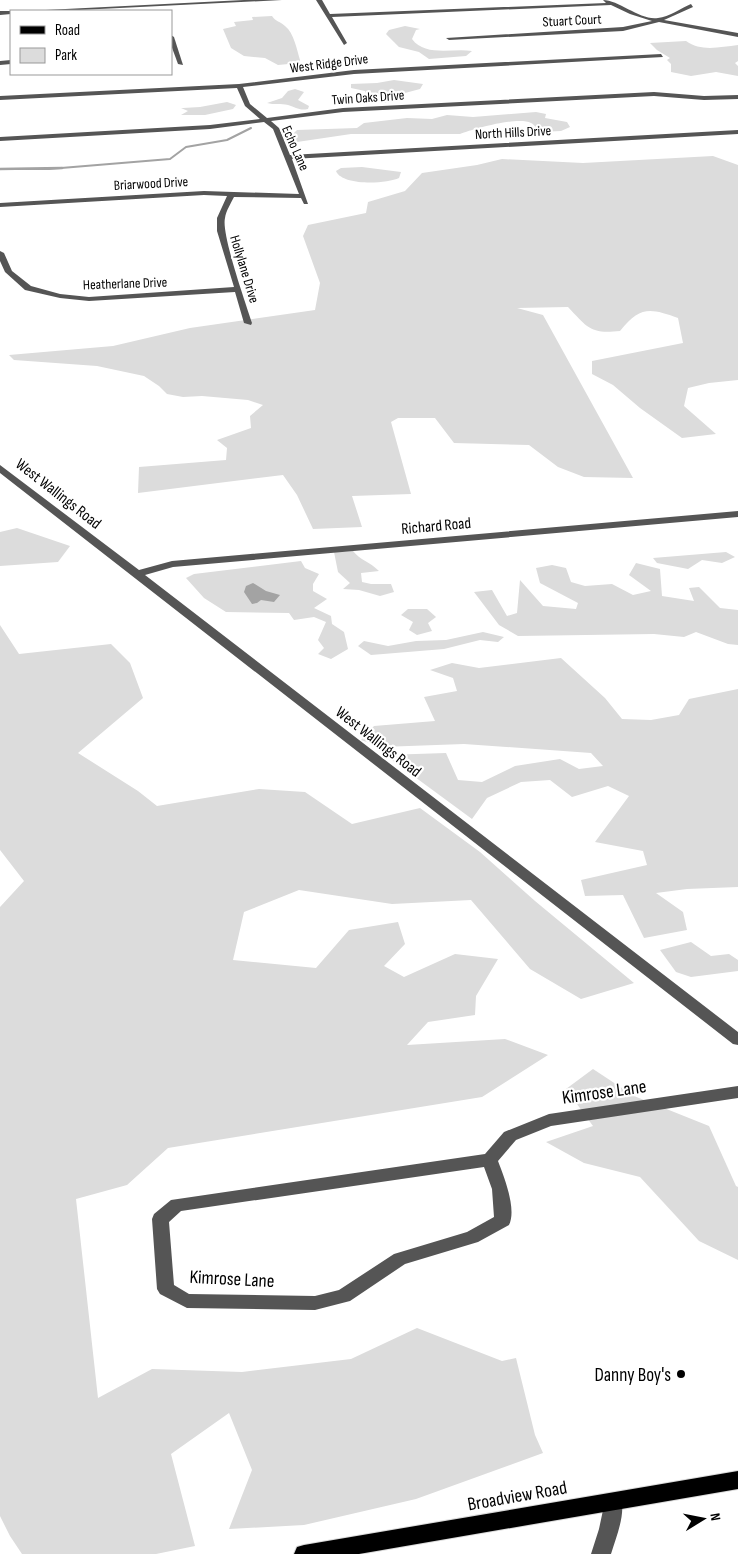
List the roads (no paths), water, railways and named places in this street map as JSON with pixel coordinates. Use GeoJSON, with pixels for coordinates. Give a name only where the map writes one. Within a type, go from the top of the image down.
{"type":"FeatureCollection","features":[{"type":"Feature","properties":{"kind":"main road","name":"Broadview Road"},"geometry":{"type":"LineString","coordinates":[[304,1554],[738,1480]]}},
{"type":"Feature","properties":{"kind":"street"},"geometry":{"type":"LineString","coordinates":[[70,0],[72,9]]}},
{"type":"Feature","properties":{"kind":"street"},"geometry":{"type":"LineString","coordinates":[[50,10],[160,8],[279,0]]}},
{"type":"Feature","properties":{"kind":"street"},"geometry":{"type":"LineString","coordinates":[[320,0],[344,43]]}},
{"type":"Feature","properties":{"kind":"street"},"geometry":{"type":"LineString","coordinates":[[511,0],[518,8]]}},
{"type":"Feature","properties":{"kind":"street"},"geometry":{"type":"LineString","coordinates":[[329,16],[608,2],[619,10],[738,35]]}},
{"type":"Feature","properties":{"kind":"street"},"geometry":{"type":"LineString","coordinates":[[419,5],[424,12]]}},
{"type":"Feature","properties":{"kind":"street","name":"Stuart Court"},"geometry":{"type":"LineString","coordinates":[[449,38],[624,29],[661,20],[691,6]]}},
{"type":"Feature","properties":{"kind":"street"},"geometry":{"type":"LineString","coordinates":[[172,41],[181,64]]}},
{"type":"Feature","properties":{"kind":"street","name":"West Ridge Drive"},"geometry":{"type":"LineString","coordinates":[[0,98],[240,86],[354,72],[661,56]]}},
{"type":"Feature","properties":{"kind":"street","name":"Echo Lane"},"geometry":{"type":"LineString","coordinates":[[240,86],[247,105],[276,128],[304,199]]}},
{"type":"Feature","properties":{"kind":"street","name":"Twin Oaks Drive"},"geometry":{"type":"LineString","coordinates":[[0,139],[210,128],[343,110],[654,94],[736,99]]}},
{"type":"Feature","properties":{"kind":"street","name":"North Hills Drive"},"geometry":{"type":"LineString","coordinates":[[288,158],[738,132]]}},
{"type":"Feature","properties":{"kind":"street","name":"Briarwood Drive"},"geometry":{"type":"LineString","coordinates":[[0,205],[188,193],[304,199]]}},
{"type":"Feature","properties":{"kind":"street","name":"Hollylane Drive"},"geometry":{"type":"LineString","coordinates":[[232,194],[221,218],[221,232],[248,323]]}},
{"type":"Feature","properties":{"kind":"street","name":"Heatherlane Drive"},"geometry":{"type":"LineString","coordinates":[[0,253],[9,272],[28,288],[60,296],[89,298],[239,289]]}},
{"type":"Feature","properties":{"kind":"street","name":"West Wallings Road"},"geometry":{"type":"LineString","coordinates":[[0,468],[738,1040]]}},
{"type":"Feature","properties":{"kind":"street","name":"Richard Road"},"geometry":{"type":"LineString","coordinates":[[138,574],[172,564],[738,514]]}},
{"type":"Feature","properties":{"kind":"street","name":"Kimrose Lane"},"geometry":{"type":"LineString","coordinates":[[490,1160],[500,1189],[504,1220],[472,1237],[400,1259],[344,1296],[315,1303],[186,1301],[166,1289],[160,1218],[177,1205],[490,1160],[510,1136],[549,1120],[738,1092]]}},
{"type":"Feature","properties":{"kind":"street"},"geometry":{"type":"LineString","coordinates":[[601,1554],[609,1530],[613,1502]]}},
{"type":"Feature","properties":{"kind":"waterway"},"geometry":{"type":"LineString","coordinates":[[61,168],[170,159],[186,147],[227,140],[251,128]]}},
{"type":"Feature","properties":{"kind":"waterway"},"geometry":{"type":"LineString","coordinates":[[61,168],[49,169],[0,169],[61,168]]}},
{"type":"Feature","properties":{"kind":"place","name":"Danny Boy's"},"geometry":{"type":"Point","coordinates":[681,1374]}}]}
